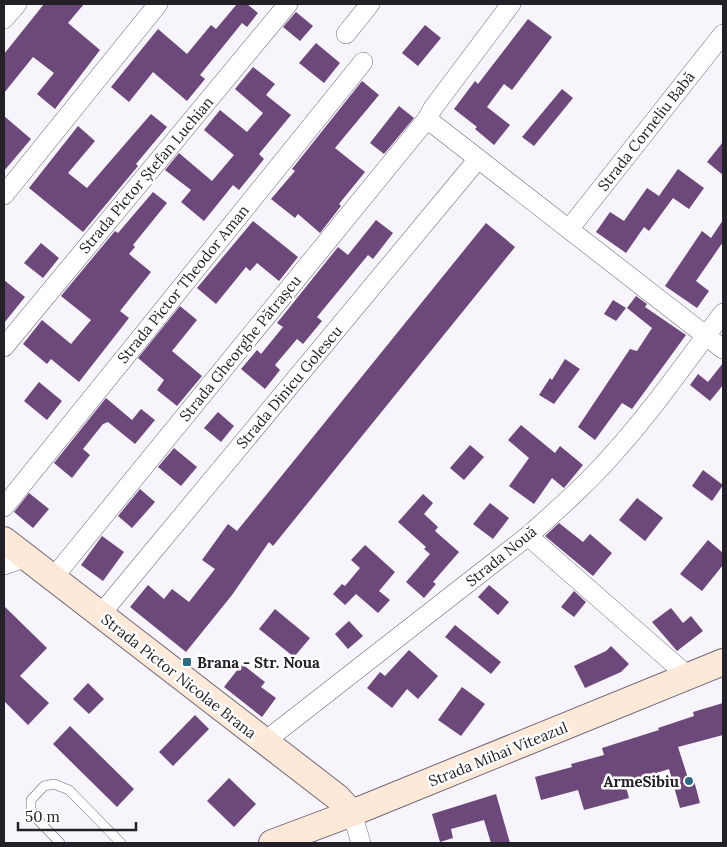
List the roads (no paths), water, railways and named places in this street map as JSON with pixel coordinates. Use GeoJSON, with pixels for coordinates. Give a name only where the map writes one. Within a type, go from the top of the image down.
{"type":"FeatureCollection","features":[{"type":"Feature","properties":{"kind":"main road","name":"Strada Pictor Nicolae Brana"},"geometry":{"type":"LineString","coordinates":[[4,540],[15,561],[53,578],[337,797],[352,813]]}},
{"type":"Feature","properties":{"kind":"main road","name":"Strada Mihai Viteazul"},"geometry":{"type":"LineString","coordinates":[[272,843],[352,813],[723,662]]}},
{"type":"Feature","properties":{"kind":"street"},"geometry":{"type":"LineString","coordinates":[[4,19],[17,4]]}},
{"type":"Feature","properties":{"kind":"street"},"geometry":{"type":"LineString","coordinates":[[4,195],[158,4]]}},
{"type":"Feature","properties":{"kind":"street","name":"Strada Pictor Ștefan Luchian"},"geometry":{"type":"LineString","coordinates":[[4,347],[288,4]]}},
{"type":"Feature","properties":{"kind":"street"},"geometry":{"type":"LineString","coordinates":[[346,34],[370,4]]}},
{"type":"Feature","properties":{"kind":"street","name":"Strada Gheorghe Pătrașcu"},"geometry":{"type":"LineString","coordinates":[[53,578],[427,119],[433,108],[511,4]]}},
{"type":"Feature","properties":{"kind":"street","name":"Strada Corneliu Babă"},"geometry":{"type":"LineString","coordinates":[[569,229],[723,34]]}},
{"type":"Feature","properties":{"kind":"street","name":"Strada Pictor Theodor Aman"},"geometry":{"type":"LineString","coordinates":[[4,506],[363,62]]}},
{"type":"Feature","properties":{"kind":"street"},"geometry":{"type":"LineString","coordinates":[[427,119],[723,349]]}},
{"type":"Feature","properties":{"kind":"street","name":"Strada Dinicu Golescu"},"geometry":{"type":"LineString","coordinates":[[100,615],[478,159]]}},
{"type":"Feature","properties":{"kind":"street","name":"Strada Nouă"},"geometry":{"type":"LineString","coordinates":[[264,742],[528,536],[612,456],[723,313]]}},
{"type":"Feature","properties":{"kind":"street"},"geometry":{"type":"LineString","coordinates":[[528,536],[689,676]]}},
{"type":"Feature","properties":{"kind":"street"},"geometry":{"type":"LineString","coordinates":[[352,813],[361,843]]}},
{"type":"Feature","properties":{"kind":"lane"},"geometry":{"type":"LineString","coordinates":[[60,843],[37,819],[31,809],[31,800],[44,786],[54,784],[69,790],[121,843]]}},
{"type":"Feature","properties":{"kind":"place","name":"Brana - Str. Noua"},"geometry":{"type":"Point","coordinates":[187,662]}},
{"type":"Feature","properties":{"kind":"place","name":"ArmeSibiu"},"geometry":{"type":"Point","coordinates":[689,781]}}]}
